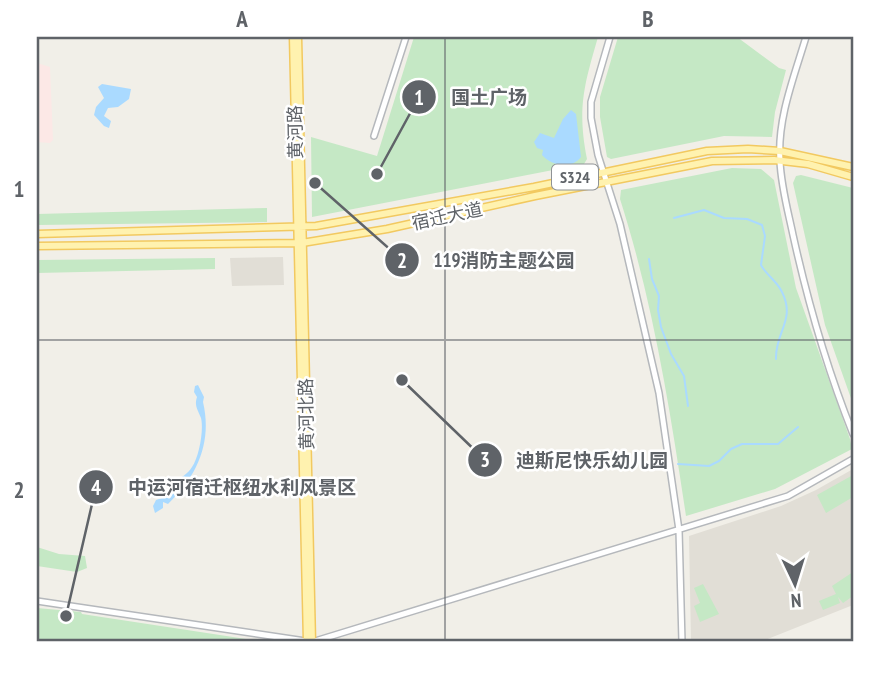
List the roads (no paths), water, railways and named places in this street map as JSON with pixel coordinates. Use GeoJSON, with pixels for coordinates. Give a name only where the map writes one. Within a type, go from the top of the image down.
{"type":"FeatureCollection","features":[{"type":"Feature","properties":{"kind":"main road","name":"黄河路"},"geometry":{"type":"LineString","coordinates":[[295,37],[300,227]]}},
{"type":"Feature","properties":{"kind":"main road","name":"宿迁大道"},"geometry":{"type":"LineString","coordinates":[[37,234],[300,227],[534,187],[707,151],[780,151],[853,167]]}},
{"type":"Feature","properties":{"kind":"main road","name":"宿迁大道"},"geometry":{"type":"LineString","coordinates":[[37,246],[299,244],[411,224],[712,161],[746,159],[808,164],[853,177]]}},
{"type":"Feature","properties":{"kind":"main road","name":"黄河北路"},"geometry":{"type":"LineString","coordinates":[[300,227],[307,642]]}},
{"type":"Feature","properties":{"kind":"main road","name":"黄河北路"},"geometry":{"type":"LineString","coordinates":[[299,244],[312,642]]}},
{"type":"Feature","properties":{"kind":"street"},"geometry":{"type":"LineString","coordinates":[[374,136],[406,37]]}},
{"type":"Feature","properties":{"kind":"street"},"geometry":{"type":"LineString","coordinates":[[610,37],[591,110],[593,134],[620,224],[649,345],[670,464],[679,530],[682,642]]}},
{"type":"Feature","properties":{"kind":"street"},"geometry":{"type":"LineString","coordinates":[[806,37],[785,104],[779,161],[809,304],[830,376],[853,434]]}},
{"type":"Feature","properties":{"kind":"street"},"geometry":{"type":"LineString","coordinates":[[37,601],[312,642],[788,496],[853,459]]}},
{"type":"Feature","properties":{"kind":"water"},"geometry":{"type":"Polygon","coordinates":[[[102,84],[131,89],[129,99],[118,107],[108,108],[104,116],[111,121],[109,128],[94,115],[96,107],[104,98],[98,87],[102,84]]]}},
{"type":"Feature","properties":{"kind":"water"},"geometry":{"type":"Polygon","coordinates":[[[571,110],[576,114],[581,157],[572,164],[556,164],[542,155],[543,150],[537,148],[534,142],[540,133],[554,138],[563,119],[571,110]]]}},
{"type":"Feature","properties":{"kind":"water"},"geometry":{"type":"Polygon","coordinates":[[[198,385],[204,397],[206,430],[200,456],[179,493],[168,504],[163,502],[163,508],[155,513],[153,506],[156,500],[171,495],[174,482],[188,472],[197,457],[202,429],[194,392],[195,386],[198,385]]]}},
{"type":"Feature","properties":{"kind":"waterway"},"geometry":{"type":"LineString","coordinates":[[674,218],[704,210],[724,218],[747,219],[762,225],[765,236],[761,265],[780,288],[787,310],[776,359]]}},
{"type":"Feature","properties":{"kind":"waterway"},"geometry":{"type":"LineString","coordinates":[[649,259],[652,279],[659,296],[661,327],[671,354],[684,376],[688,406]]}},
{"type":"Feature","properties":{"kind":"waterway"},"geometry":{"type":"LineString","coordinates":[[678,464],[709,466],[742,444],[778,444],[798,427]]}},
{"type":"Feature","properties":{"kind":"place","name":"国土广场"},"geometry":{"type":"Point","coordinates":[377,174]}},
{"type":"Feature","properties":{"kind":"place","name":"119消防主题公园"},"geometry":{"type":"Point","coordinates":[315,183]}},
{"type":"Feature","properties":{"kind":"place","name":"迪斯尼快乐幼儿园"},"geometry":{"type":"Point","coordinates":[402,380]}},
{"type":"Feature","properties":{"kind":"place","name":"中运河宿迁枢纽水利风景区"},"geometry":{"type":"Point","coordinates":[66,616]}}]}
